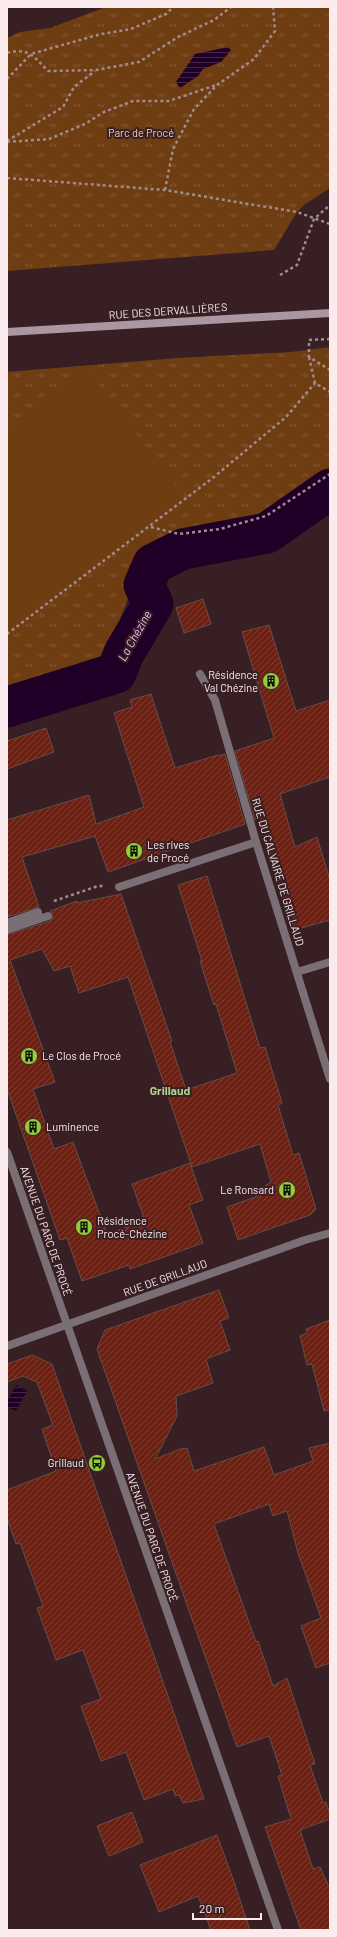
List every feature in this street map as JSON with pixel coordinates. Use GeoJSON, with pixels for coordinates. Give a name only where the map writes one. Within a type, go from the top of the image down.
{"type":"FeatureCollection","features":[{"type":"Feature","properties":{"kind":"main road","name":"RUE DES DERVALLIÈRES"},"geometry":{"type":"LineString","coordinates":[[7,332],[330,312]]}},
{"type":"Feature","properties":{"kind":"street","name":"RUE DU CALVAIRE DE GRILLAUD"},"geometry":{"type":"LineString","coordinates":[[200,674],[215,700],[256,842],[330,1080]]}},
{"type":"Feature","properties":{"kind":"street"},"geometry":{"type":"LineString","coordinates":[[119,887],[256,842]]}},
{"type":"Feature","properties":{"kind":"street"},"geometry":{"type":"LineString","coordinates":[[7,923],[38,912]]}},
{"type":"Feature","properties":{"kind":"street"},"geometry":{"type":"LineString","coordinates":[[7,930],[48,916]]}},
{"type":"Feature","properties":{"kind":"street"},"geometry":{"type":"LineString","coordinates":[[297,972],[330,962]]}},
{"type":"Feature","properties":{"kind":"street","name":"AVENUE DU PARC DE PROCÉ"},"geometry":{"type":"LineString","coordinates":[[7,1152],[278,1930]]}},
{"type":"Feature","properties":{"kind":"street","name":"RUE DE GRILLAUD"},"geometry":{"type":"LineString","coordinates":[[7,1346],[304,1240],[330,1233]]}},
{"type":"Feature","properties":{"kind":"path"},"geometry":{"type":"LineString","coordinates":[[7,80],[31,54],[101,34],[131,29],[166,14],[173,7]]}},
{"type":"Feature","properties":{"kind":"path"},"geometry":{"type":"LineString","coordinates":[[7,53],[18,50],[31,54],[48,71],[96,70],[139,62],[178,37],[214,20],[231,7]]}},
{"type":"Feature","properties":{"kind":"path"},"geometry":{"type":"LineString","coordinates":[[165,190],[173,149],[194,109],[217,85],[254,59],[275,31],[273,7]]}},
{"type":"Feature","properties":{"kind":"path"},"geometry":{"type":"LineString","coordinates":[[7,142],[63,107],[74,87],[96,70]]}},
{"type":"Feature","properties":{"kind":"path"},"geometry":{"type":"LineString","coordinates":[[7,142],[49,139],[85,124],[104,112],[133,101],[169,100],[217,85]]}},
{"type":"Feature","properties":{"kind":"path"},"geometry":{"type":"LineString","coordinates":[[7,178],[165,190],[298,212],[330,224]]}},
{"type":"Feature","properties":{"kind":"path"},"geometry":{"type":"LineString","coordinates":[[280,275],[297,265],[314,219],[330,205]]}},
{"type":"Feature","properties":{"kind":"path"},"geometry":{"type":"LineString","coordinates":[[330,339],[309,340],[309,357],[315,383],[330,392]]}},
{"type":"Feature","properties":{"kind":"path"},"geometry":{"type":"LineString","coordinates":[[309,357],[330,370]]}},
{"type":"Feature","properties":{"kind":"path"},"geometry":{"type":"LineString","coordinates":[[7,634],[214,477],[286,417],[315,383]]}},
{"type":"Feature","properties":{"kind":"path"},"geometry":{"type":"LineString","coordinates":[[150,526],[179,534],[220,529],[266,516],[330,474]]}},
{"type":"Feature","properties":{"kind":"path"},"geometry":{"type":"LineString","coordinates":[[38,912],[49,902],[98,886],[119,887]]}},
{"type":"Feature","properties":{"kind":"green space","name":"Parc de Procé"},"geometry":{"type":"Polygon","coordinates":[[[106,7],[329,7],[330,188],[304,205],[297,212],[274,250],[7,271],[7,38],[20,32],[50,28],[106,7]]]}},
{"type":"Feature","properties":{"kind":"green space"},"geometry":{"type":"Polygon","coordinates":[[[330,347],[330,481],[268,522],[206,539],[156,548],[137,576],[103,662],[7,692],[7,372],[178,358],[291,352],[330,347]]]}},
{"type":"Feature","properties":{"kind":"green space"},"geometry":{"type":"Polygon","coordinates":[[[88,370],[186,500],[7,634],[7,431],[88,370]]]}},
{"type":"Feature","properties":{"kind":"shaded area"},"geometry":{"type":"Polygon","coordinates":[[[228,47],[231,50],[221,62],[203,69],[198,76],[180,88],[176,82],[195,54],[228,47]]]}},
{"type":"Feature","properties":{"kind":"shaded area"},"geometry":{"type":"Polygon","coordinates":[[[16,1385],[27,1391],[16,1411],[7,1407],[7,1402],[16,1385]]]}},
{"type":"Feature","properties":{"kind":"building"},"geometry":{"type":"Polygon","coordinates":[[[203,599],[211,624],[184,633],[176,608],[203,599]]]}},
{"type":"Feature","properties":{"kind":"building"},"geometry":{"type":"Polygon","coordinates":[[[269,625],[296,711],[330,700],[330,777],[280,794],[295,847],[317,837],[330,880],[330,920],[294,930],[259,819],[255,820],[235,751],[274,738],[242,632],[269,625]]]}},
{"type":"Feature","properties":{"kind":"building"},"geometry":{"type":"Polygon","coordinates":[[[151,694],[175,768],[225,754],[245,824],[108,872],[95,836],[22,857],[39,907],[7,917],[7,820],[89,795],[96,824],[144,807],[114,713],[132,707],[130,700],[151,694]]]}},
{"type":"Feature","properties":{"kind":"building"},"geometry":{"type":"Polygon","coordinates":[[[46,728],[54,752],[7,769],[7,741],[46,728]]]}},
{"type":"Feature","properties":{"kind":"building"},"geometry":{"type":"Polygon","coordinates":[[[207,876],[260,1048],[265,1047],[282,1103],[278,1105],[293,1155],[299,1153],[316,1209],[310,1215],[238,1240],[227,1207],[264,1194],[265,1186],[271,1182],[260,1144],[192,1167],[128,977],[79,993],[70,966],[54,971],[42,949],[10,960],[55,1082],[33,1089],[54,1149],[73,1142],[107,1234],[145,1221],[132,1184],[190,1163],[203,1200],[189,1205],[203,1243],[130,1269],[129,1265],[82,1281],[67,1238],[60,1240],[7,1089],[7,935],[50,921],[53,917],[50,911],[77,901],[77,903],[121,894],[172,1041],[170,1042],[186,1090],[237,1073],[216,1004],[214,1005],[200,961],[202,961],[178,885],[207,876]]]}},
{"type":"Feature","properties":{"kind":"building"},"geometry":{"type":"Polygon","coordinates":[[[219,1290],[229,1318],[220,1321],[230,1350],[206,1359],[213,1383],[176,1396],[177,1416],[155,1459],[183,1448],[187,1448],[194,1471],[264,1447],[274,1475],[313,1461],[309,1448],[330,1443],[330,1663],[316,1668],[301,1626],[321,1618],[298,1553],[287,1511],[273,1516],[269,1504],[214,1524],[256,1642],[258,1641],[273,1686],[287,1678],[315,1764],[310,1765],[323,1803],[326,1802],[330,1814],[330,1819],[300,1830],[313,1869],[320,1867],[330,1889],[330,1930],[301,1930],[265,1827],[291,1819],[278,1776],[282,1775],[269,1736],[237,1747],[97,1349],[105,1330],[219,1290]]]}},
{"type":"Feature","properties":{"kind":"building"},"geometry":{"type":"Polygon","coordinates":[[[330,1320],[330,1410],[324,1411],[312,1364],[307,1365],[300,1336],[307,1333],[306,1329],[330,1320]]]}},
{"type":"Feature","properties":{"kind":"building"},"geometry":{"type":"Polygon","coordinates":[[[32,1355],[52,1364],[204,1799],[183,1803],[179,1795],[175,1796],[173,1789],[144,1800],[126,1752],[101,1761],[81,1706],[101,1699],[83,1650],[56,1660],[37,1608],[43,1606],[20,1543],[16,1544],[7,1518],[7,1490],[56,1471],[42,1429],[53,1425],[37,1382],[23,1376],[7,1382],[7,1364],[32,1355]]]}},
{"type":"Feature","properties":{"kind":"building"},"geometry":{"type":"Polygon","coordinates":[[[132,1812],[143,1842],[109,1856],[97,1826],[132,1812]]]}},
{"type":"Feature","properties":{"kind":"building"},"geometry":{"type":"Polygon","coordinates":[[[217,1835],[250,1930],[211,1930],[198,1896],[159,1912],[140,1865],[217,1835]]]}},
{"type":"Feature","properties":{"kind":"waterway","name":"La Chézine"},"geometry":{"type":"LineString","coordinates":[[7,707],[116,673],[124,653],[153,604],[144,585],[153,564],[183,549],[267,533],[330,489]]}},
{"type":"Feature","properties":{"kind":"place","name":"Résidence Val Chézine"},"geometry":{"type":"Point","coordinates":[271,681]}},
{"type":"Feature","properties":{"kind":"place","name":"Les rives de Procé"},"geometry":{"type":"Point","coordinates":[134,851]}},
{"type":"Feature","properties":{"kind":"place","name":"Le Clos de Procé"},"geometry":{"type":"Point","coordinates":[29,1056]}},
{"type":"Feature","properties":{"kind":"place","name":"Luminence"},"geometry":{"type":"Point","coordinates":[33,1127]}},
{"type":"Feature","properties":{"kind":"place","name":"Le Ronsard"},"geometry":{"type":"Point","coordinates":[287,1190]}},
{"type":"Feature","properties":{"kind":"place","name":"Résidence Procé-Chézine"},"geometry":{"type":"Point","coordinates":[84,1227]}},
{"type":"Feature","properties":{"kind":"place","name":"Grillaud"},"geometry":{"type":"Point","coordinates":[97,1463]}},
{"type":"Feature","properties":{"kind":"district","name":"Grillaud"},"geometry":{"type":"Point","coordinates":[170,1091]}}]}
